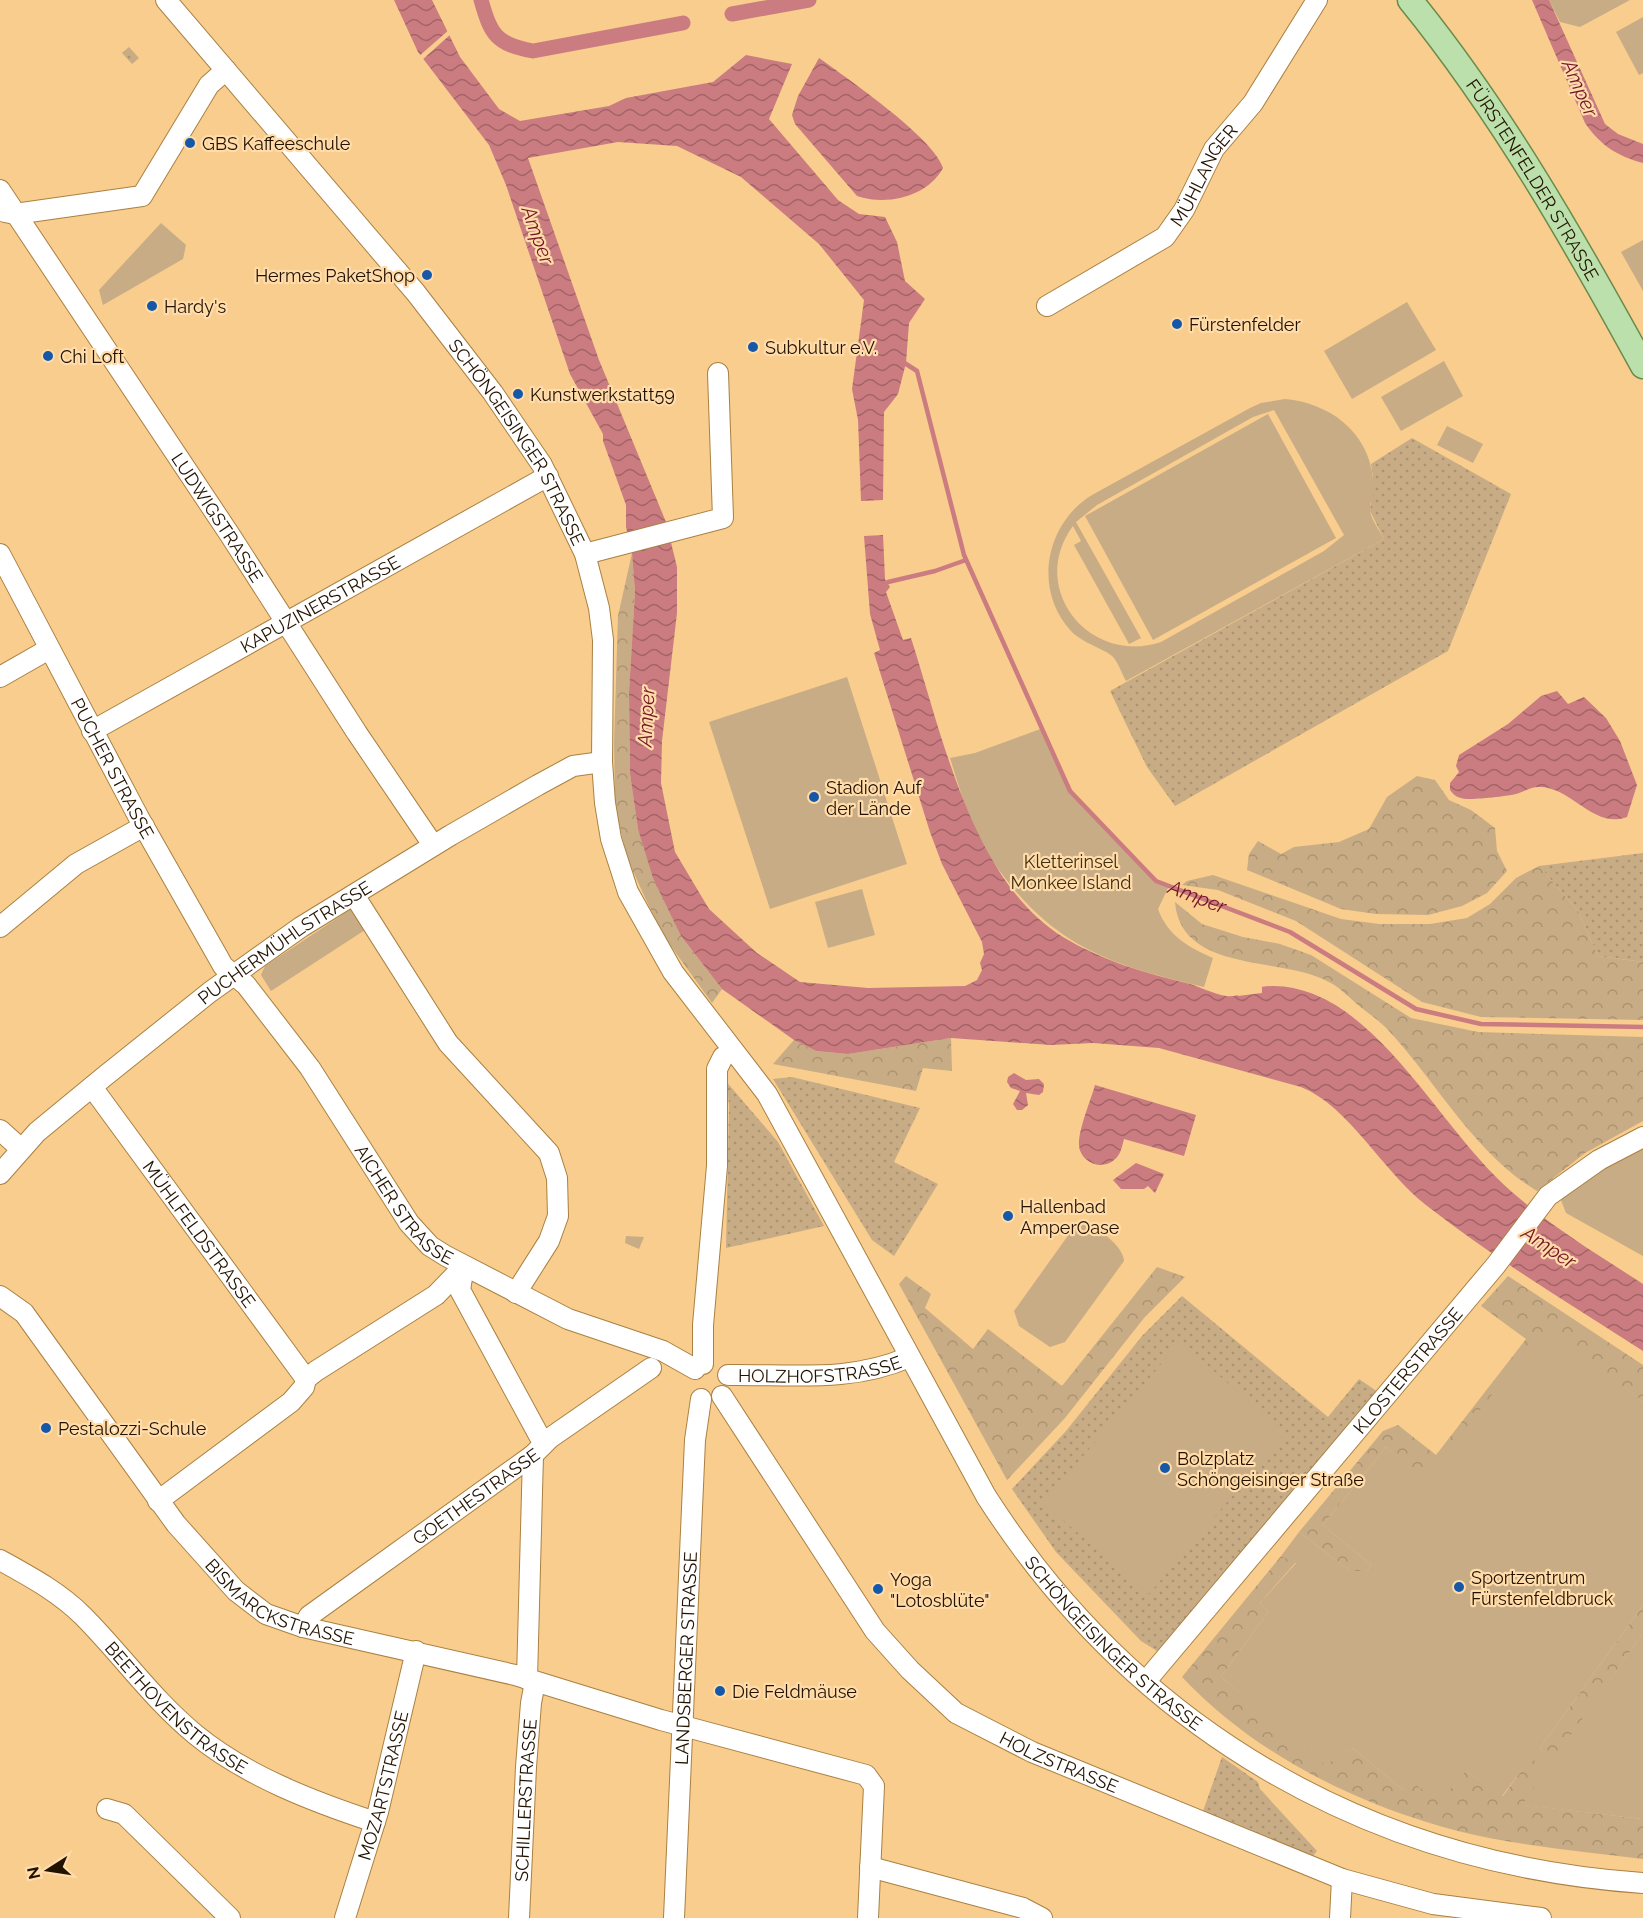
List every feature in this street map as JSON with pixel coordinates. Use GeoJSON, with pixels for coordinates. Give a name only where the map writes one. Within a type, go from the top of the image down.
{"type":"FeatureCollection","features":[{"type":"Feature","properties":{"kind":"main road","name":"FÜRSTENFELDER STRASSE"},"geometry":{"type":"LineString","coordinates":[[1410,0],[1495,117],[1586,264],[1643,366]]}},
{"type":"Feature","properties":{"kind":"street","name":"SCHÖNGEISINGER STRASSE"},"geometry":{"type":"LineString","coordinates":[[166,0],[428,307],[522,432],[548,476],[585,554],[602,627],[602,762],[605,803],[615,857],[644,924],[673,972],[702,1029],[793,1143]]}},
{"type":"Feature","properties":{"kind":"street","name":"MÜHLANGER"},"geometry":{"type":"LineString","coordinates":[[1047,306],[1165,237],[1184,210],[1206,162],[1253,103],[1317,0]]}},
{"type":"Feature","properties":{"kind":"street"},"geometry":{"type":"LineString","coordinates":[[8,212],[142,196],[209,85],[226,70]]}},
{"type":"Feature","properties":{"kind":"street","name":"LUDWIGSTRASSE"},"geometry":{"type":"LineString","coordinates":[[0,190],[8,212],[230,535],[285,623],[434,845]]}},
{"type":"Feature","properties":{"kind":"street"},"geometry":{"type":"LineString","coordinates":[[585,554],[723,518],[718,373]]}},
{"type":"Feature","properties":{"kind":"street","name":"KAPUZINERSTRASSE"},"geometry":{"type":"LineString","coordinates":[[92,731],[548,476]]}},
{"type":"Feature","properties":{"kind":"street","name":"PUCHER STRASSE"},"geometry":{"type":"LineString","coordinates":[[0,554],[144,826],[218,957],[233,974]]}},
{"type":"Feature","properties":{"kind":"street"},"geometry":{"type":"LineString","coordinates":[[0,678],[50,649]]}},
{"type":"Feature","properties":{"kind":"street","name":"PUCHERMÜHLSTRASSE"},"geometry":{"type":"LineString","coordinates":[[0,1174],[37,1132],[233,974],[434,845],[573,766],[602,762]]}},
{"type":"Feature","properties":{"kind":"street"},"geometry":{"type":"LineString","coordinates":[[0,927],[76,864],[144,826]]}},
{"type":"Feature","properties":{"kind":"street"},"geometry":{"type":"LineString","coordinates":[[354,895],[448,1043],[549,1153],[557,1178],[558,1216],[549,1241],[516,1293]]}},
{"type":"Feature","properties":{"kind":"street","name":"SCHÖNGEISINGER STRASSE"},"geometry":{"type":"LineString","coordinates":[[673,972],[767,1094],[909,1357],[986,1496],[1010,1533],[1062,1600],[1146,1681],[1205,1730],[1255,1763],[1321,1800],[1372,1823],[1436,1846],[1500,1864],[1558,1874],[1643,1883]]}},
{"type":"Feature","properties":{"kind":"street","name":"AICHER STRASSE"},"geometry":{"type":"LineString","coordinates":[[233,974],[246,985],[310,1068],[413,1229],[430,1246],[464,1266],[460,1290],[538,1449]]}},
{"type":"Feature","properties":{"kind":"street"},"geometry":{"type":"LineString","coordinates":[[158,1501],[291,1402],[304,1387],[306,1379],[436,1295],[464,1266],[584,1325],[699,1366],[716,1363],[728,1375],[729,1385],[722,1396],[713,1401],[701,1399],[691,1386],[699,1366],[703,1325],[717,1166],[717,1069],[723,1057]]}},
{"type":"Feature","properties":{"kind":"street","name":"MÜHLFELDSTRASSE"},"geometry":{"type":"LineString","coordinates":[[92,1087],[306,1379]]}},
{"type":"Feature","properties":{"kind":"street"},"geometry":{"type":"LineString","coordinates":[[0,1130],[21,1149]]}},
{"type":"Feature","properties":{"kind":"street","name":"KLOSTERSTRASSE"},"geometry":{"type":"LineString","coordinates":[[1146,1681],[1501,1258],[1540,1204],[1584,1169],[1643,1137]]}},
{"type":"Feature","properties":{"kind":"street","name":"BISMARCKSTRASSE"},"geometry":{"type":"LineString","coordinates":[[0,1296],[23,1312],[158,1501],[241,1596],[266,1614],[303,1627],[416,1651],[531,1681],[866,1775],[874,1786],[868,1918]]}},
{"type":"Feature","properties":{"kind":"street","name":"HOLZHOFSTRASSE"},"geometry":{"type":"LineString","coordinates":[[728,1375],[846,1375],[881,1368],[909,1357]]}},
{"type":"Feature","properties":{"kind":"street","name":"GOETHESTRASSE"},"geometry":{"type":"LineString","coordinates":[[303,1627],[306,1618],[651,1368]]}},
{"type":"Feature","properties":{"kind":"street","name":"HOLZSTRASSE"},"geometry":{"type":"LineString","coordinates":[[722,1396],[775,1474],[875,1631],[910,1670],[956,1713],[1019,1747],[1084,1775],[1342,1878],[1433,1904],[1541,1918]]}},
{"type":"Feature","properties":{"kind":"street","name":"LANDSBERGER STRASSE"},"geometry":{"type":"LineString","coordinates":[[674,1918],[694,1456],[701,1399]]}},
{"type":"Feature","properties":{"kind":"street","name":"SCHILLERSTRASSE"},"geometry":{"type":"LineString","coordinates":[[519,1918],[531,1703],[538,1449]]}},
{"type":"Feature","properties":{"kind":"street","name":"BEETHOVENSTRASSE"},"geometry":{"type":"LineString","coordinates":[[0,1560],[54,1592],[78,1611],[152,1693],[211,1745],[260,1776],[375,1822]]}},
{"type":"Feature","properties":{"kind":"street","name":"MOZARTSTRASSE"},"geometry":{"type":"LineString","coordinates":[[345,1918],[375,1822],[416,1651]]}},
{"type":"Feature","properties":{"kind":"street"},"geometry":{"type":"LineString","coordinates":[[107,1809],[124,1814],[230,1918]]}},
{"type":"Feature","properties":{"kind":"street"},"geometry":{"type":"LineString","coordinates":[[870,1867],[1023,1908],[1042,1918]]}},
{"type":"Feature","properties":{"kind":"street"},"geometry":{"type":"LineString","coordinates":[[1340,1918],[1342,1878]]}},
{"type":"Feature","properties":{"kind":"green space"},"geometry":{"type":"Polygon","coordinates":[[[1549,0],[1630,0],[1580,27],[1560,22],[1549,0]]]}},
{"type":"Feature","properties":{"kind":"green space"},"geometry":{"type":"Polygon","coordinates":[[[1643,17],[1643,73],[1639,75],[1616,32],[1643,17]]]}},
{"type":"Feature","properties":{"kind":"green space"},"geometry":{"type":"Polygon","coordinates":[[[129,47],[139,58],[132,64],[122,53],[129,47]]]}},
{"type":"Feature","properties":{"kind":"green space"},"geometry":{"type":"Polygon","coordinates":[[[161,223],[186,245],[183,259],[103,305],[99,290],[161,223]]]}},
{"type":"Feature","properties":{"kind":"green space"},"geometry":{"type":"Polygon","coordinates":[[[1643,240],[1643,291],[1621,252],[1643,240]]]}},
{"type":"Feature","properties":{"kind":"green space"},"geometry":{"type":"Polygon","coordinates":[[[1407,302],[1436,350],[1352,399],[1324,351],[1407,302]]]}},
{"type":"Feature","properties":{"kind":"green space"},"geometry":{"type":"Polygon","coordinates":[[[1444,361],[1463,396],[1401,431],[1381,397],[1444,361]]]}},
{"type":"Feature","properties":{"kind":"green space"},"geometry":{"type":"Polygon","coordinates":[[[1285,399],[1317,406],[1344,422],[1355,433],[1370,461],[1373,490],[1370,513],[1384,539],[1126,681],[1113,657],[1076,635],[1059,615],[1052,597],[1049,578],[1050,558],[1055,540],[1076,507],[1092,495],[1261,403],[1285,399]],[[1274,410],[1253,417],[1097,505],[1076,522],[1141,638],[1129,644],[1074,545],[1081,541],[1073,526],[1061,550],[1057,574],[1062,596],[1073,616],[1089,632],[1110,643],[1135,646],[1161,642],[1324,551],[1344,535],[1274,410]]]}},
{"type":"Feature","properties":{"kind":"green space"},"geometry":{"type":"Polygon","coordinates":[[[1268,414],[1336,538],[1153,640],[1085,516],[1268,414]]]}},
{"type":"Feature","properties":{"kind":"green space"},"geometry":{"type":"Polygon","coordinates":[[[1447,426],[1483,444],[1473,463],[1437,445],[1447,426]]]}},
{"type":"Feature","properties":{"kind":"green space"},"geometry":{"type":"Polygon","coordinates":[[[1412,438],[1511,494],[1448,651],[1175,806],[1147,767],[1110,691],[1384,539],[1370,511],[1373,477],[1371,464],[1412,438]]]}},
{"type":"Feature","properties":{"kind":"green space"},"geometry":{"type":"Polygon","coordinates":[[[632,553],[635,592],[629,692],[630,774],[638,829],[681,936],[722,989],[712,1003],[665,938],[648,904],[627,858],[615,806],[614,743],[618,616],[632,553]]]}},
{"type":"Feature","properties":{"kind":"green space"},"geometry":{"type":"Polygon","coordinates":[[[847,677],[907,864],[770,909],[709,722],[847,677]]]}},
{"type":"Feature","properties":{"kind":"green space","name":"Kletterinsel Monkee Island"},"geometry":{"type":"Polygon","coordinates":[[[1043,728],[1070,791],[1156,881],[1169,886],[1158,909],[1162,918],[1180,940],[1213,958],[1204,987],[1118,963],[1070,939],[1047,923],[1026,903],[986,852],[969,815],[950,758],[975,753],[1043,728]]]}},
{"type":"Feature","properties":{"kind":"green space"},"geometry":{"type":"Polygon","coordinates":[[[1417,776],[1435,780],[1449,800],[1471,810],[1495,828],[1497,851],[1507,871],[1487,893],[1462,906],[1428,915],[1376,914],[1341,909],[1247,870],[1249,854],[1258,841],[1281,854],[1294,847],[1339,842],[1369,829],[1387,797],[1417,776]]]}},
{"type":"Feature","properties":{"kind":"green space"},"geometry":{"type":"Polygon","coordinates":[[[1643,853],[1643,962],[1598,956],[1578,911],[1539,866],[1643,853]]]}},
{"type":"Feature","properties":{"kind":"green space"},"geometry":{"type":"Polygon","coordinates":[[[1539,866],[1578,911],[1598,956],[1643,962],[1643,1020],[1481,1017],[1422,1002],[1296,921],[1218,890],[1182,885],[1187,881],[1213,875],[1341,919],[1379,924],[1430,924],[1467,918],[1490,904],[1516,878],[1539,866]]]}},
{"type":"Feature","properties":{"kind":"green space"},"geometry":{"type":"Polygon","coordinates":[[[862,889],[875,935],[828,948],[815,902],[862,889]]]}},
{"type":"Feature","properties":{"kind":"green space"},"geometry":{"type":"Polygon","coordinates":[[[1175,902],[1202,924],[1243,937],[1280,944],[1311,955],[1411,1018],[1478,1032],[1643,1037],[1643,1121],[1585,1153],[1537,1191],[1495,1158],[1458,1117],[1389,1031],[1340,989],[1309,974],[1214,952],[1195,941],[1181,925],[1175,902]]]}},
{"type":"Feature","properties":{"kind":"green space"},"geometry":{"type":"Polygon","coordinates":[[[351,909],[365,930],[271,991],[261,975],[265,966],[351,909]]]}},
{"type":"Feature","properties":{"kind":"green space"},"geometry":{"type":"Polygon","coordinates":[[[951,1038],[952,1071],[923,1068],[916,1091],[773,1064],[794,1040],[816,1051],[848,1054],[951,1038]]]}},
{"type":"Feature","properties":{"kind":"green space"},"geometry":{"type":"Polygon","coordinates":[[[792,1077],[920,1108],[894,1162],[938,1184],[894,1256],[872,1240],[773,1079],[792,1077]]]}},
{"type":"Feature","properties":{"kind":"green space"},"geometry":{"type":"Polygon","coordinates":[[[724,1079],[778,1142],[824,1226],[726,1248],[729,1106],[728,1095],[724,1095],[724,1079]]]}},
{"type":"Feature","properties":{"kind":"green space"},"geometry":{"type":"Polygon","coordinates":[[[1643,1149],[1643,1256],[1566,1213],[1561,1200],[1602,1169],[1643,1149]]]}},
{"type":"Feature","properties":{"kind":"green space"},"geometry":{"type":"Polygon","coordinates":[[[1082,1225],[1102,1232],[1108,1237],[1123,1255],[1124,1261],[1065,1342],[1050,1347],[1019,1326],[1014,1311],[1072,1230],[1082,1225]]]}},
{"type":"Feature","properties":{"kind":"green space"},"geometry":{"type":"Polygon","coordinates":[[[626,1236],[644,1237],[639,1249],[625,1243],[626,1236]]]}},
{"type":"Feature","properties":{"kind":"green space"},"geometry":{"type":"Polygon","coordinates":[[[1157,1267],[1185,1277],[1144,1318],[1065,1418],[1007,1480],[899,1284],[906,1276],[931,1294],[925,1308],[973,1349],[988,1329],[1062,1386],[1157,1267]]]}},
{"type":"Feature","properties":{"kind":"green space"},"geometry":{"type":"Polygon","coordinates":[[[1508,1276],[1643,1365],[1643,1402],[1546,1328],[1425,1480],[1386,1447],[1323,1525],[1371,1565],[1367,1571],[1350,1571],[1299,1532],[1383,1431],[1398,1425],[1436,1455],[1526,1339],[1481,1306],[1508,1276]]]}},
{"type":"Feature","properties":{"kind":"green space"},"geometry":{"type":"Polygon","coordinates":[[[1182,1296],[1328,1417],[1359,1379],[1378,1392],[1173,1643],[1157,1651],[1141,1641],[1056,1552],[1012,1489],[1066,1431],[1142,1336],[1182,1296]]]}},
{"type":"Feature","properties":{"kind":"green space","name":"Sportzentrum Fürstenfeldbruck"},"geometry":{"type":"Polygon","coordinates":[[[1546,1327],[1643,1402],[1643,1605],[1540,1748],[1554,1759],[1643,1633],[1643,1819],[1522,1805],[1546,1770],[1531,1758],[1502,1796],[1466,1771],[1439,1802],[1412,1782],[1403,1790],[1353,1748],[1325,1765],[1221,1677],[1268,1612],[1260,1603],[1296,1563],[1281,1556],[1299,1532],[1350,1571],[1367,1571],[1371,1565],[1323,1525],[1386,1447],[1425,1479],[1546,1327]]]}},
{"type":"Feature","properties":{"kind":"green space","name":"Bolzplatz Schöngeisinger Straße"},"geometry":{"type":"Polygon","coordinates":[[[1180,1342],[1286,1433],[1149,1594],[1043,1503],[1180,1342]]]}},
{"type":"Feature","properties":{"kind":"green space"},"geometry":{"type":"Polygon","coordinates":[[[1281,1556],[1296,1562],[1260,1603],[1268,1612],[1221,1677],[1325,1764],[1353,1748],[1403,1790],[1411,1781],[1466,1771],[1503,1796],[1531,1757],[1547,1770],[1523,1805],[1643,1819],[1643,1859],[1504,1841],[1458,1831],[1382,1807],[1309,1773],[1241,1729],[1210,1704],[1182,1677],[1281,1556]]]}},
{"type":"Feature","properties":{"kind":"green space"},"geometry":{"type":"Polygon","coordinates":[[[1643,1605],[1643,1633],[1554,1760],[1540,1748],[1643,1605]]]}},
{"type":"Feature","properties":{"kind":"green space"},"geometry":{"type":"Polygon","coordinates":[[[1222,1757],[1258,1782],[1260,1789],[1317,1851],[1311,1858],[1202,1814],[1222,1757]]]}},
{"type":"Feature","properties":{"kind":"water"},"geometry":{"type":"Polygon","coordinates":[[[394,0],[432,0],[460,57],[499,109],[520,121],[609,106],[626,98],[713,82],[746,55],[792,64],[769,119],[838,200],[859,214],[885,217],[897,242],[905,281],[925,299],[909,323],[906,363],[898,394],[884,412],[883,500],[861,501],[858,420],[852,389],[864,300],[819,244],[741,177],[677,146],[618,142],[528,158],[599,360],[666,522],[677,567],[677,613],[662,741],[661,783],[675,852],[709,909],[757,953],[800,982],[868,988],[965,986],[977,980],[982,970],[980,963],[984,954],[982,942],[942,864],[930,832],[874,653],[880,650],[870,614],[864,536],[883,535],[885,579],[890,587],[886,592],[903,640],[911,638],[949,760],[965,802],[983,843],[1005,880],[1032,912],[1063,937],[1077,945],[1139,970],[1226,996],[1235,996],[1261,987],[1295,988],[1317,995],[1346,1012],[1388,1049],[1460,1137],[1514,1194],[1568,1235],[1643,1284],[1643,1351],[1506,1263],[1426,1205],[1410,1191],[1335,1109],[1301,1087],[1159,1048],[1093,1043],[1051,1045],[951,1038],[848,1054],[816,1051],[794,1040],[722,989],[681,936],[653,878],[638,829],[630,774],[629,692],[635,592],[632,553],[626,527],[626,505],[603,441],[603,434],[570,374],[506,185],[489,145],[418,52],[394,0]]]}},
{"type":"Feature","properties":{"kind":"water"},"geometry":{"type":"Polygon","coordinates":[[[1532,0],[1549,0],[1605,124],[1618,134],[1643,144],[1643,163],[1610,149],[1585,123],[1532,0]]]}},
{"type":"Feature","properties":{"kind":"water"},"geometry":{"type":"Polygon","coordinates":[[[819,58],[869,94],[924,141],[943,168],[936,178],[927,186],[905,197],[881,200],[857,196],[795,124],[792,115],[798,96],[819,58]]]}},
{"type":"Feature","properties":{"kind":"water"},"geometry":{"type":"Polygon","coordinates":[[[1557,691],[1568,704],[1584,697],[1606,718],[1620,741],[1637,785],[1627,817],[1604,818],[1550,788],[1535,787],[1516,794],[1479,799],[1465,799],[1453,794],[1450,790],[1450,783],[1459,772],[1456,766],[1459,755],[1508,724],[1541,696],[1557,691]]]}},
{"type":"Feature","properties":{"kind":"water"},"geometry":{"type":"Polygon","coordinates":[[[1014,1073],[1026,1080],[1039,1079],[1044,1084],[1043,1092],[1039,1095],[1026,1093],[1028,1105],[1022,1110],[1017,1110],[1013,1104],[1020,1091],[1011,1088],[1007,1082],[1008,1077],[1014,1073]]]}},
{"type":"Feature","properties":{"kind":"water"},"geometry":{"type":"Polygon","coordinates":[[[1095,1085],[1196,1115],[1184,1156],[1124,1139],[1118,1156],[1109,1163],[1097,1165],[1087,1160],[1080,1151],[1079,1139],[1095,1085]]]}},
{"type":"Feature","properties":{"kind":"water"},"geometry":{"type":"Polygon","coordinates":[[[1136,1163],[1164,1174],[1155,1193],[1148,1186],[1144,1189],[1121,1189],[1113,1180],[1136,1163]]]}},
{"type":"Feature","properties":{"kind":"pier"},"geometry":{"type":"Polygon","coordinates":[[[450,29],[452,33],[421,61],[418,57],[450,29]]]}},
{"type":"Feature","properties":{"kind":"pier"},"geometry":{"type":"Polygon","coordinates":[[[1262,987],[1262,993],[1238,996],[1238,992],[1262,987]]]}},
{"type":"Feature","properties":{"kind":"waterway","name":"Amper"},"geometry":{"type":"LineString","coordinates":[[481,0],[488,22],[497,36],[511,45],[533,51],[683,23]]}},
{"type":"Feature","properties":{"kind":"waterway","name":"Amper"},"geometry":{"type":"LineString","coordinates":[[732,14],[809,0]]}},
{"type":"Feature","properties":{"kind":"waterway","name":"Amper"},"geometry":{"type":"LineString","coordinates":[[903,362],[917,371],[964,555],[1070,791],[1156,881],[1290,932],[1416,1009],[1481,1024],[1643,1027]]}},
{"type":"Feature","properties":{"kind":"waterway"},"geometry":{"type":"LineString","coordinates":[[888,582],[935,571],[966,560]]}},
{"type":"Feature","properties":{"kind":"place","name":"GBS Kaffeeschule"},"geometry":{"type":"Point","coordinates":[190,143]}},
{"type":"Feature","properties":{"kind":"place","name":"Hermes PaketShop"},"geometry":{"type":"Point","coordinates":[427,275]}},
{"type":"Feature","properties":{"kind":"place","name":"Hardy's"},"geometry":{"type":"Point","coordinates":[152,306]}},
{"type":"Feature","properties":{"kind":"place","name":"Fürstenfelder"},"geometry":{"type":"Point","coordinates":[1177,324]}},
{"type":"Feature","properties":{"kind":"place","name":"Subkultur e.V."},"geometry":{"type":"Point","coordinates":[753,347]}},
{"type":"Feature","properties":{"kind":"place","name":"Chi Loft"},"geometry":{"type":"Point","coordinates":[48,356]}},
{"type":"Feature","properties":{"kind":"place","name":"Kunstwerkstatt59"},"geometry":{"type":"Point","coordinates":[518,394]}},
{"type":"Feature","properties":{"kind":"place","name":"Stadion Auf der Lände"},"geometry":{"type":"Point","coordinates":[814,797]}},
{"type":"Feature","properties":{"kind":"place","name":"Hallenbad AmperOase"},"geometry":{"type":"Point","coordinates":[1008,1216]}},
{"type":"Feature","properties":{"kind":"place","name":"Pestalozzi-Schule"},"geometry":{"type":"Point","coordinates":[46,1428]}},
{"type":"Feature","properties":{"kind":"place","name":"Bolzplatz Schöngeisinger Straße"},"geometry":{"type":"Point","coordinates":[1165,1468]}},
{"type":"Feature","properties":{"kind":"place","name":"Sportzentrum Fürstenfeldbruck"},"geometry":{"type":"Point","coordinates":[1459,1587]}},
{"type":"Feature","properties":{"kind":"place","name":"Yoga \"Lotosblüte\""},"geometry":{"type":"Point","coordinates":[878,1589]}},
{"type":"Feature","properties":{"kind":"place","name":"Die Feldmäuse"},"geometry":{"type":"Point","coordinates":[720,1691]}}]}
